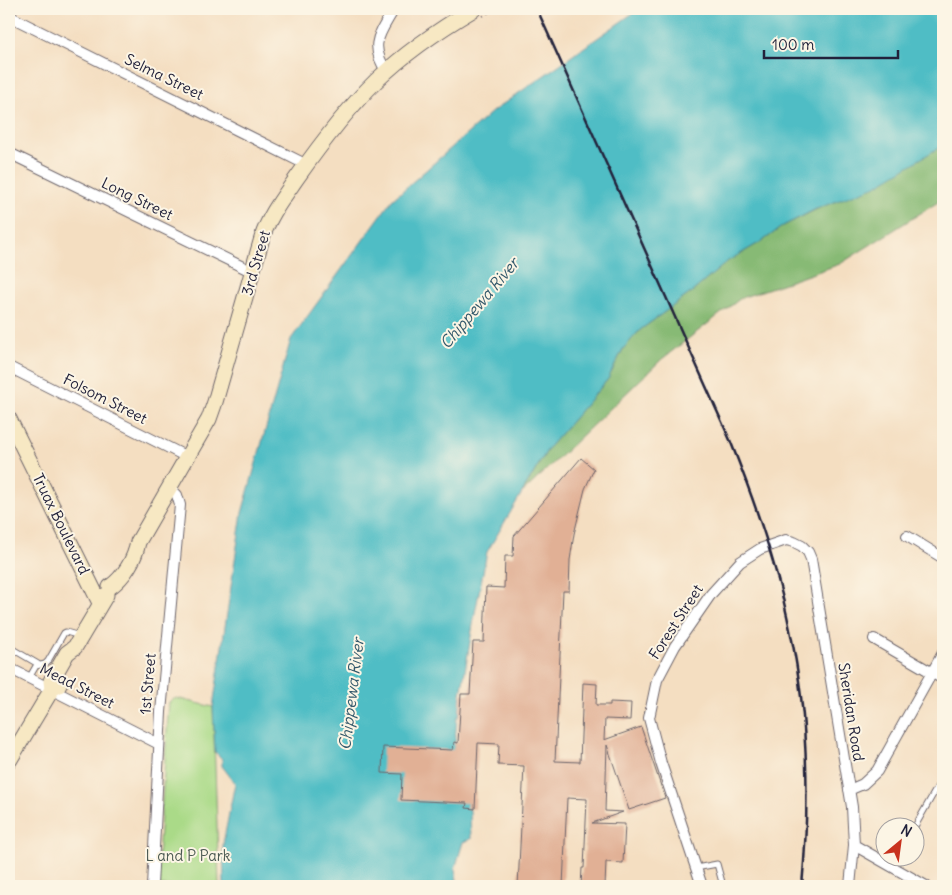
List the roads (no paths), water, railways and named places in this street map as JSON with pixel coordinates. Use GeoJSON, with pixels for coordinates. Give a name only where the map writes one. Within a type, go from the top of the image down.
{"type":"FeatureCollection","features":[{"type":"Feature","properties":{"kind":"street"},"geometry":{"type":"LineString","coordinates":[[387,72],[377,53],[376,45],[394,9]]}},
{"type":"Feature","properties":{"kind":"street","name":"3rd Street"},"geometry":{"type":"LineString","coordinates":[[9,762],[52,689],[51,681],[67,653],[78,642],[110,587],[120,580],[136,553],[138,542],[209,419],[270,218],[307,165],[363,95],[387,72],[444,28],[478,13]]}},
{"type":"Feature","properties":{"kind":"street","name":"Selma Street"},"geometry":{"type":"LineString","coordinates":[[9,16],[307,165]]}},
{"type":"Feature","properties":{"kind":"street","name":"Long Street"},"geometry":{"type":"LineString","coordinates":[[9,153],[253,272]]}},
{"type":"Feature","properties":{"kind":"street","name":"Folsom Street"},"geometry":{"type":"LineString","coordinates":[[9,368],[187,456]]}},
{"type":"Feature","properties":{"kind":"street","name":"Truax Boulevard"},"geometry":{"type":"LineString","coordinates":[[9,419],[100,603]]}},
{"type":"Feature","properties":{"kind":"street","name":"1st Street"},"geometry":{"type":"LineString","coordinates":[[152,886],[159,744],[180,505],[177,495],[170,488]]}},
{"type":"Feature","properties":{"kind":"street"},"geometry":{"type":"LineString","coordinates":[[906,536],[943,558]]}},
{"type":"Feature","properties":{"kind":"street","name":"Forest Street"},"geometry":{"type":"LineString","coordinates":[[702,886],[660,763],[649,718],[658,680],[674,646],[711,594],[740,562],[760,548],[786,540],[802,546]]}},
{"type":"Feature","properties":{"kind":"street","name":"Sheridan Road"},"geometry":{"type":"LineString","coordinates":[[802,546],[808,552],[811,559],[852,807],[854,845],[850,886]]}},
{"type":"Feature","properties":{"kind":"street"},"geometry":{"type":"LineString","coordinates":[[874,639],[943,679]]}},
{"type":"Feature","properties":{"kind":"street"},"geometry":{"type":"LineString","coordinates":[[849,790],[863,784],[877,771],[943,653]]}},
{"type":"Feature","properties":{"kind":"street","name":"Mead Street"},"geometry":{"type":"LineString","coordinates":[[9,668],[159,744]]}},
{"type":"Feature","properties":{"kind":"street"},"geometry":{"type":"LineString","coordinates":[[854,845],[874,854]]}},
{"type":"Feature","properties":{"kind":"street"},"geometry":{"type":"LineString","coordinates":[[902,868],[926,886]]}},
{"type":"Feature","properties":{"kind":"lane"},"geometry":{"type":"LineString","coordinates":[[9,647],[38,664],[47,663],[66,632],[78,642]]}},
{"type":"Feature","properties":{"kind":"lane"},"geometry":{"type":"LineString","coordinates":[[29,678],[38,664]]}},
{"type":"Feature","properties":{"kind":"lane"},"geometry":{"type":"LineString","coordinates":[[920,818],[943,777]]}},
{"type":"Feature","properties":{"kind":"lane"},"geometry":{"type":"LineString","coordinates":[[696,868],[717,864],[723,886]]}},
{"type":"Feature","properties":{"kind":"water","name":"Chippewa River"},"geometry":{"type":"Polygon","coordinates":[[[639,9],[943,9],[943,146],[876,186],[816,209],[783,226],[764,240],[728,261],[692,292],[640,330],[623,349],[608,379],[549,447],[487,552],[461,694],[459,716],[457,717],[455,741],[470,811],[471,839],[463,842],[455,869],[458,886],[224,886],[223,844],[235,783],[222,766],[222,759],[215,752],[213,707],[242,513],[291,339],[392,200],[493,111],[639,9]]]}},
{"type":"Feature","properties":{"kind":"railway"},"geometry":{"type":"LineString","coordinates":[[537,9],[730,440],[757,510],[772,558],[785,606],[801,693],[806,758],[806,822],[802,886]]}},
{"type":"Feature","properties":{"kind":"park label","name":"L and P Park"},"geometry":{"type":"Point","coordinates":[188,856]}}]}
